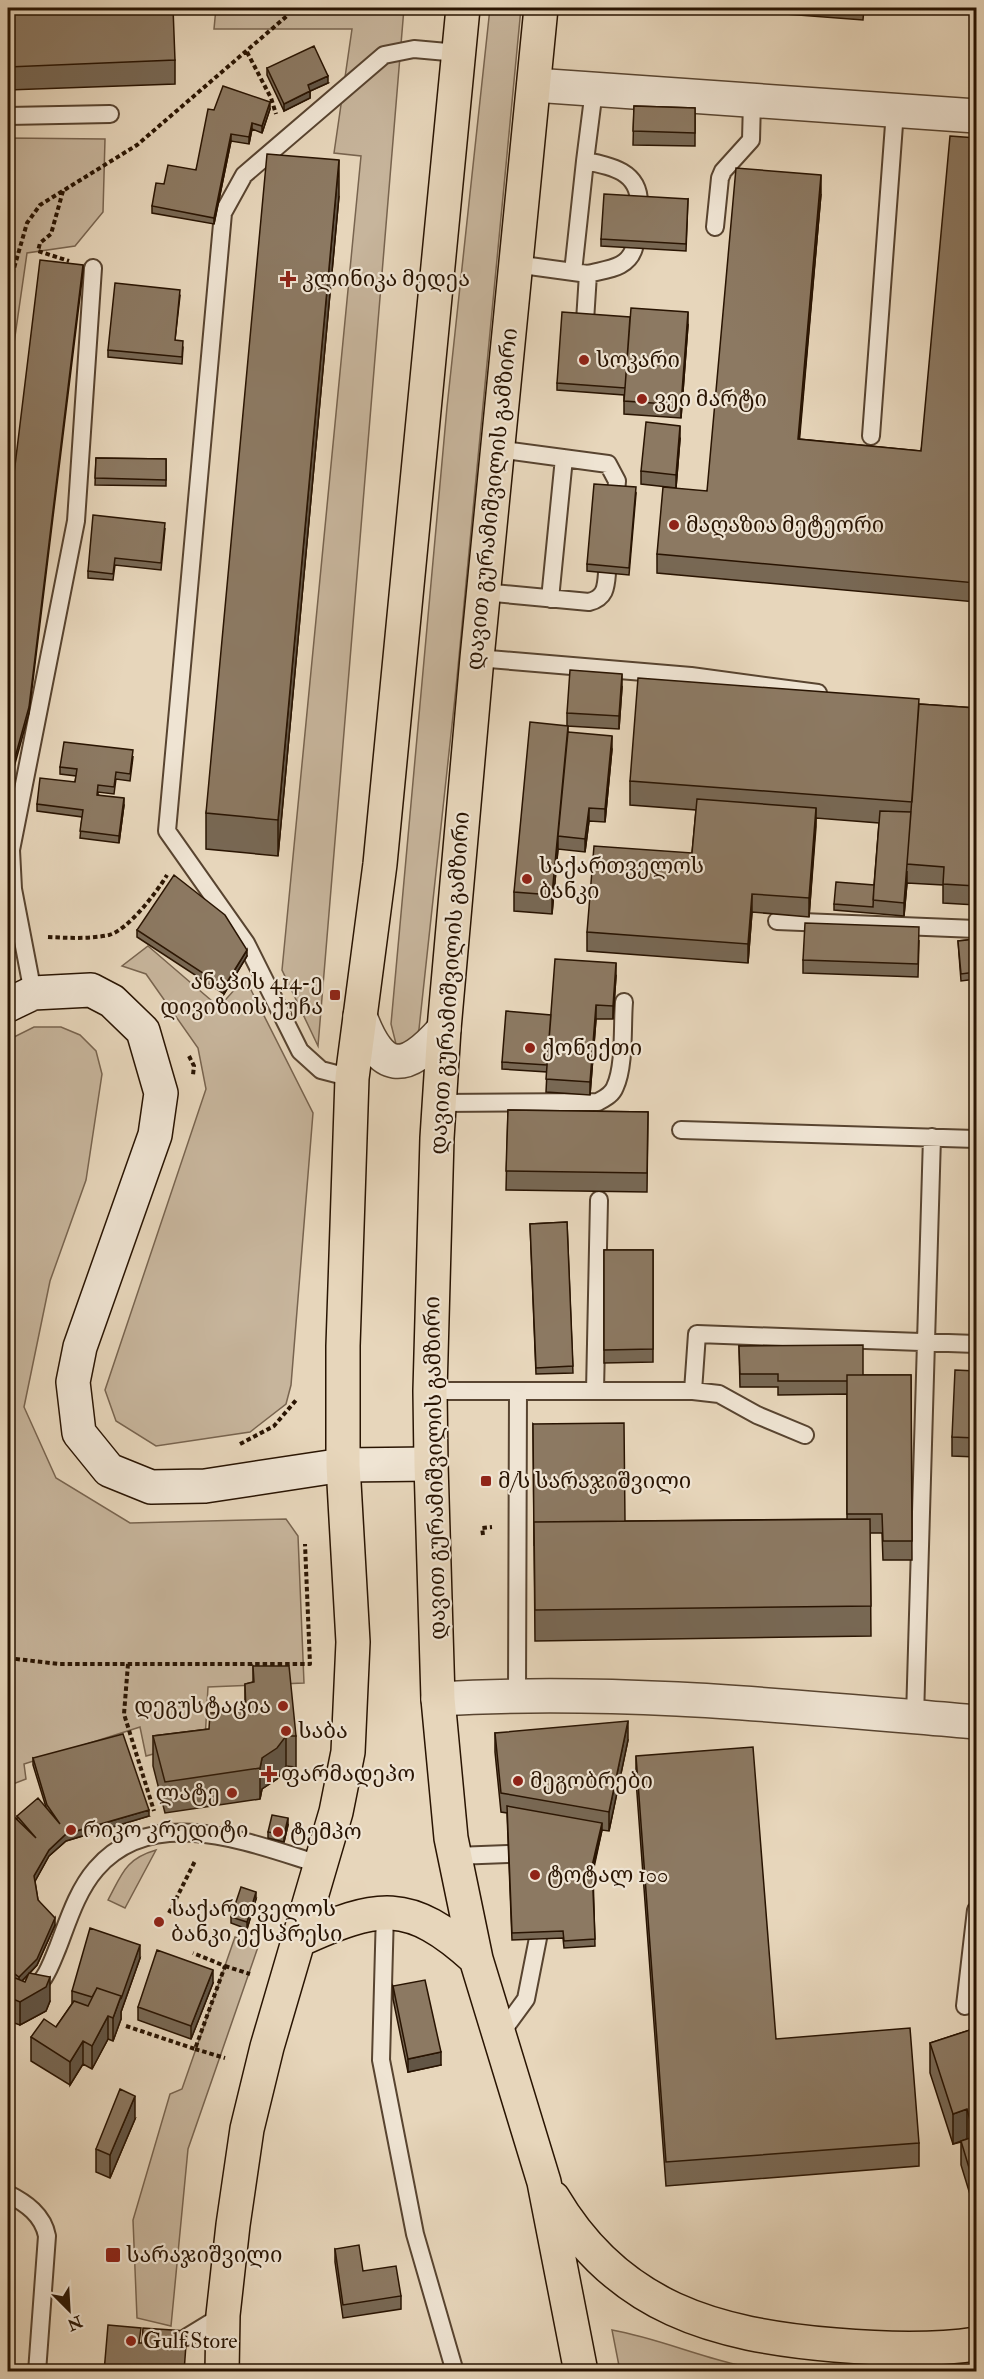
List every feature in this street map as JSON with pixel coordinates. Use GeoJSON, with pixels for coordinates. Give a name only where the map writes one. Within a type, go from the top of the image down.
{"type":"FeatureCollection","features":[{"type":"Feature","properties":{"kind":"main road"},"geometry":{"type":"LineString","coordinates":[[222,2372],[223,2315],[232,2225],[247,2130],[267,2048],[322,1865],[348,1752],[354,1642],[343,1465],[343,1346],[351,1078],[380,864],[463,8]]}},
{"type":"Feature","properties":{"kind":"main road","name":"დავით გურამიშვილის გამზირი"},"geometry":{"type":"LineString","coordinates":[[541,8],[483,591],[444,1029],[439,1102],[430,1391],[438,1699],[443,1769],[455,1856],[476,1959],[544,2182]]}},
{"type":"Feature","properties":{"kind":"main road"},"geometry":{"type":"LineString","coordinates":[[299,1940],[355,1916],[385,1912],[412,1916],[432,1924],[451,1936],[476,1959]]}},
{"type":"Feature","properties":{"kind":"main road"},"geometry":{"type":"LineString","coordinates":[[544,2182],[569,2225],[597,2258],[633,2287],[683,2315],[738,2332],[792,2341],[868,2348],[976,2344]]}},
{"type":"Feature","properties":{"kind":"main road"},"geometry":{"type":"LineString","coordinates":[[544,2182],[581,2372]]}},
{"type":"Feature","properties":{"kind":"street"},"geometry":{"type":"LineString","coordinates":[[534,85],[976,116]]}},
{"type":"Feature","properties":{"kind":"street"},"geometry":{"type":"LineString","coordinates":[[20,999],[92,990],[112,1000],[143,1031],[161,1093],[155,1135],[80,1347],[73,1382],[79,1433],[110,1470],[151,1487],[205,1486],[343,1465],[431,1464]]}},
{"type":"Feature","properties":{"kind":"street"},"geometry":{"type":"LineString","coordinates":[[360,1016],[370,1042],[379,1054],[390,1060],[417,1056],[444,1029]]}},
{"type":"Feature","properties":{"kind":"street"},"geometry":{"type":"LineString","coordinates":[[438,1699],[517,1694],[768,1704],[976,1722]]}},
{"type":"Feature","properties":{"kind":"lane"},"geometry":{"type":"LineString","coordinates":[[351,1078],[321,1070],[300,1051],[246,943],[182,849],[167,831],[223,213],[244,175],[384,56],[414,49],[458,53]]}},
{"type":"Feature","properties":{"kind":"lane"},"geometry":{"type":"LineString","coordinates":[[585,321],[581,273],[585,161],[594,90]]}},
{"type":"Feature","properties":{"kind":"lane"},"geometry":{"type":"LineString","coordinates":[[716,227],[720,178],[723,171],[751,140],[752,101]]}},
{"type":"Feature","properties":{"kind":"lane"},"geometry":{"type":"LineString","coordinates":[[871,436],[895,111]]}},
{"type":"Feature","properties":{"kind":"lane"},"geometry":{"type":"LineString","coordinates":[[8,116],[110,114]]}},
{"type":"Feature","properties":{"kind":"lane"},"geometry":{"type":"LineString","coordinates":[[585,161],[622,171],[637,187],[639,203]]}},
{"type":"Feature","properties":{"kind":"lane"},"geometry":{"type":"LineString","coordinates":[[515,264],[581,273],[623,265],[629,260],[634,248]]}},
{"type":"Feature","properties":{"kind":"lane"},"geometry":{"type":"LineString","coordinates":[[20,999],[20,925],[13,889],[11,850],[76,521],[93,268]]}},
{"type":"Feature","properties":{"kind":"lane"},"geometry":{"type":"LineString","coordinates":[[497,449],[608,464],[617,481],[616,492]]}},
{"type":"Feature","properties":{"kind":"lane"},"geometry":{"type":"LineString","coordinates":[[550,598],[564,458]]}},
{"type":"Feature","properties":{"kind":"lane"},"geometry":{"type":"LineString","coordinates":[[483,591],[596,600],[606,589],[608,573]]}},
{"type":"Feature","properties":{"kind":"lane"},"geometry":{"type":"LineString","coordinates":[[477,658],[691,676],[839,696]]}},
{"type":"Feature","properties":{"kind":"lane"},"geometry":{"type":"LineString","coordinates":[[777,921],[976,929]]}},
{"type":"Feature","properties":{"kind":"lane"},"geometry":{"type":"LineString","coordinates":[[439,1102],[598,1102],[615,1088],[619,1074],[624,1002]]}},
{"type":"Feature","properties":{"kind":"lane"},"geometry":{"type":"LineString","coordinates":[[681,1130],[976,1138]]}},
{"type":"Feature","properties":{"kind":"lane"},"geometry":{"type":"LineString","coordinates":[[915,1717],[928,1342],[932,1137]]}},
{"type":"Feature","properties":{"kind":"lane"},"geometry":{"type":"LineString","coordinates":[[595,1390],[598,1200]]}},
{"type":"Feature","properties":{"kind":"lane"},"geometry":{"type":"LineString","coordinates":[[693,1391],[697,1334],[976,1344]]}},
{"type":"Feature","properties":{"kind":"lane"},"geometry":{"type":"LineString","coordinates":[[430,1391],[693,1391],[719,1394],[805,1435]]}},
{"type":"Feature","properties":{"kind":"lane"},"geometry":{"type":"LineString","coordinates":[[517,1694],[518,1391]]}},
{"type":"Feature","properties":{"kind":"lane"},"geometry":{"type":"LineString","coordinates":[[8,1985],[25,1993],[41,1984],[81,1892],[94,1871],[107,1858],[129,1844],[161,1835],[200,1832],[322,1865]]}},
{"type":"Feature","properties":{"kind":"lane"},"geometry":{"type":"LineString","coordinates":[[455,1856],[508,1854]]}},
{"type":"Feature","properties":{"kind":"lane"},"geometry":{"type":"LineString","coordinates":[[965,2006],[976,1910]]}},
{"type":"Feature","properties":{"kind":"lane"},"geometry":{"type":"LineString","coordinates":[[385,1912],[381,2060],[416,2234],[454,2372]]}},
{"type":"Feature","properties":{"kind":"lane"},"geometry":{"type":"LineString","coordinates":[[500,2036],[526,1999],[538,1938]]}},
{"type":"Feature","properties":{"kind":"lane"},"geometry":{"type":"LineString","coordinates":[[8,2194],[28,2206],[43,2224],[47,2236],[37,2372]]}},
{"type":"Feature","properties":{"kind":"lane"},"geometry":{"type":"LineString","coordinates":[[187,2337],[223,2315]]}},
{"type":"Feature","properties":{"kind":"path"},"geometry":{"type":"LineString","coordinates":[[8,289],[27,223],[40,205],[138,145],[248,52],[288,15],[289,8]]}},
{"type":"Feature","properties":{"kind":"path"},"geometry":{"type":"LineString","coordinates":[[248,52],[271,98],[284,141]]}},
{"type":"Feature","properties":{"kind":"path"},"geometry":{"type":"LineString","coordinates":[[63,191],[51,234],[40,243],[38,251],[93,268]]}},
{"type":"Feature","properties":{"kind":"path"},"geometry":{"type":"LineString","coordinates":[[20,925],[48,937],[87,938],[111,934],[147,905],[182,849]]}},
{"type":"Feature","properties":{"kind":"path"},"geometry":{"type":"LineString","coordinates":[[8,1658],[59,1664],[310,1665],[305,1544]]}},
{"type":"Feature","properties":{"kind":"path"},"geometry":{"type":"LineString","coordinates":[[128,1664],[124,1714],[161,1835]]}},
{"type":"Feature","properties":{"kind":"path"},"geometry":{"type":"LineString","coordinates":[[169,1913],[195,1861]]}},
{"type":"Feature","properties":{"kind":"path"},"geometry":{"type":"LineString","coordinates":[[193,1953],[250,1974]]}},
{"type":"Feature","properties":{"kind":"path"},"geometry":{"type":"LineString","coordinates":[[195,2049],[225,1966]]}},
{"type":"Feature","properties":{"kind":"path"},"geometry":{"type":"LineString","coordinates":[[126,2026],[225,2058]]}},
{"type":"Feature","properties":{"kind":"shaded area"},"geometry":{"type":"Polygon","coordinates":[[[216,8],[404,8],[318,1046],[282,970],[361,156],[334,153],[352,29],[214,29],[216,8]]]}},
{"type":"Feature","properties":{"kind":"shaded area"},"geometry":{"type":"Polygon","coordinates":[[[490,8],[521,8],[456,688],[419,1029],[415,1042],[396,1044],[391,1024],[447,407],[490,8]]]}},
{"type":"Feature","properties":{"kind":"shaded area"},"geometry":{"type":"Polygon","coordinates":[[[8,138],[105,139],[103,212],[75,246],[27,253],[8,385],[8,138]]]}},
{"type":"Feature","properties":{"kind":"shaded area"},"geometry":{"type":"Polygon","coordinates":[[[148,946],[219,1007],[245,978],[313,1113],[291,1385],[286,1404],[250,1432],[156,1446],[116,1421],[105,1390],[206,1089],[198,1048],[146,974],[122,966],[148,946]]]}},
{"type":"Feature","properties":{"kind":"shaded area"},"geometry":{"type":"Polygon","coordinates":[[[34,1027],[61,1027],[80,1035],[96,1051],[102,1074],[86,1180],[50,1281],[24,1407],[56,1478],[130,1523],[286,1519],[298,1536],[304,1683],[208,1687],[205,1740],[146,1756],[140,1727],[24,1764],[26,1779],[8,1786],[8,1040],[34,1027]]]}},
{"type":"Feature","properties":{"kind":"shaded area"},"geometry":{"type":"Polygon","coordinates":[[[156,1850],[125,1908],[108,1900],[121,1875],[131,1863],[156,1850]]]}},
{"type":"Feature","properties":{"kind":"shaded area"},"geometry":{"type":"Polygon","coordinates":[[[235,1937],[258,1947],[188,2149],[171,2326],[137,2318],[133,2220],[170,2094],[182,2089],[235,1937]]]}},
{"type":"Feature","properties":{"kind":"shaded area"},"geometry":{"type":"Polygon","coordinates":[[[612,2330],[737,2365],[780,2371],[620,2371],[612,2330]]]}},
{"type":"Feature","properties":{"kind":"building"},"geometry":{"type":"Polygon","coordinates":[[[8,8],[173,8],[175,60],[8,67],[8,8]]]}},
{"type":"Feature","properties":{"kind":"building"},"geometry":{"type":"Polygon","coordinates":[[[314,46],[328,76],[308,85],[310,91],[284,104],[267,68],[314,46]]]}},
{"type":"Feature","properties":{"kind":"building"},"geometry":{"type":"Polygon","coordinates":[[[223,86],[270,102],[262,126],[252,123],[249,137],[231,134],[214,218],[152,206],[156,183],[164,184],[168,165],[196,170],[208,109],[214,110],[223,86]]]}},
{"type":"Feature","properties":{"kind":"building"},"geometry":{"type":"Polygon","coordinates":[[[634,106],[695,108],[695,133],[633,131],[634,106]]]}},
{"type":"Feature","properties":{"kind":"building"},"geometry":{"type":"Polygon","coordinates":[[[950,136],[976,138],[976,583],[657,554],[663,487],[707,491],[736,168],[821,175],[798,439],[921,451],[950,136]]]}},
{"type":"Feature","properties":{"kind":"building"},"geometry":{"type":"Polygon","coordinates":[[[267,154],[339,160],[278,820],[206,813],[267,154]]]}},
{"type":"Feature","properties":{"kind":"building"},"geometry":{"type":"Polygon","coordinates":[[[604,194],[688,199],[686,244],[601,239],[604,194]]]}},
{"type":"Feature","properties":{"kind":"building"},"geometry":{"type":"Polygon","coordinates":[[[40,260],[83,265],[29,707],[8,783],[8,523],[40,260]]]}},
{"type":"Feature","properties":{"kind":"building"},"geometry":{"type":"Polygon","coordinates":[[[115,283],[180,290],[175,340],[183,341],[182,357],[108,350],[115,283]]]}},
{"type":"Feature","properties":{"kind":"building"},"geometry":{"type":"Polygon","coordinates":[[[631,308],[688,312],[681,405],[624,401],[631,308]]]}},
{"type":"Feature","properties":{"kind":"building"},"geometry":{"type":"Polygon","coordinates":[[[562,312],[630,317],[625,388],[557,383],[562,312]]]}},
{"type":"Feature","properties":{"kind":"building"},"geometry":{"type":"Polygon","coordinates":[[[646,422],[680,426],[676,475],[641,471],[646,422]]]}},
{"type":"Feature","properties":{"kind":"building"},"geometry":{"type":"Polygon","coordinates":[[[96,458],[166,459],[166,480],[95,478],[96,458]]]}},
{"type":"Feature","properties":{"kind":"building"},"geometry":{"type":"Polygon","coordinates":[[[594,484],[636,487],[629,568],[587,564],[594,484]]]}},
{"type":"Feature","properties":{"kind":"building"},"geometry":{"type":"Polygon","coordinates":[[[93,515],[165,523],[161,563],[115,558],[113,574],[88,571],[93,515]]]}},
{"type":"Feature","properties":{"kind":"building"},"geometry":{"type":"Polygon","coordinates":[[[570,670],[622,674],[619,716],[567,713],[570,670]]]}},
{"type":"Feature","properties":{"kind":"building"},"geometry":{"type":"Polygon","coordinates":[[[638,678],[919,699],[912,802],[630,781],[638,678]]]}},
{"type":"Feature","properties":{"kind":"building"},"geometry":{"type":"Polygon","coordinates":[[[919,704],[976,708],[976,886],[943,884],[944,867],[907,864],[919,704]]]}},
{"type":"Feature","properties":{"kind":"building"},"geometry":{"type":"Polygon","coordinates":[[[530,722],[568,726],[552,895],[514,892],[530,722]]]}},
{"type":"Feature","properties":{"kind":"building"},"geometry":{"type":"Polygon","coordinates":[[[568,732],[612,736],[605,809],[589,808],[585,839],[558,836],[568,732]]]}},
{"type":"Feature","properties":{"kind":"building"},"geometry":{"type":"Polygon","coordinates":[[[64,742],[133,750],[130,774],[116,772],[114,787],[98,785],[97,795],[124,798],[119,836],[80,831],[83,810],[37,804],[40,778],[75,782],[77,769],[60,767],[64,742]]]}},
{"type":"Feature","properties":{"kind":"building"},"geometry":{"type":"Polygon","coordinates":[[[697,799],[816,808],[809,898],[752,894],[748,944],[587,932],[594,846],[692,853],[697,799]]]}},
{"type":"Feature","properties":{"kind":"building"},"geometry":{"type":"Polygon","coordinates":[[[880,811],[911,812],[904,903],[873,900],[880,811]]]}},
{"type":"Feature","properties":{"kind":"building"},"geometry":{"type":"Polygon","coordinates":[[[174,875],[225,915],[247,950],[224,987],[137,930],[174,875]]]}},
{"type":"Feature","properties":{"kind":"building"},"geometry":{"type":"Polygon","coordinates":[[[836,882],[874,885],[873,907],[834,904],[836,882]]]}},
{"type":"Feature","properties":{"kind":"building"},"geometry":{"type":"Polygon","coordinates":[[[805,923],[919,927],[918,964],[803,960],[805,923]]]}},
{"type":"Feature","properties":{"kind":"building"},"geometry":{"type":"Polygon","coordinates":[[[976,939],[976,972],[961,974],[958,941],[976,939]]]}},
{"type":"Feature","properties":{"kind":"building"},"geometry":{"type":"Polygon","coordinates":[[[555,959],[616,963],[613,1006],[596,1005],[590,1082],[546,1079],[555,959]]]}},
{"type":"Feature","properties":{"kind":"building"},"geometry":{"type":"Polygon","coordinates":[[[506,1011],[551,1015],[547,1065],[502,1062],[506,1011]]]}},
{"type":"Feature","properties":{"kind":"building"},"geometry":{"type":"Polygon","coordinates":[[[508,1110],[648,1112],[647,1173],[506,1171],[508,1110]]]}},
{"type":"Feature","properties":{"kind":"building"},"geometry":{"type":"Polygon","coordinates":[[[567,1222],[573,1366],[536,1368],[530,1224],[567,1222]]]}},
{"type":"Feature","properties":{"kind":"building"},"geometry":{"type":"Polygon","coordinates":[[[604,1250],[653,1250],[653,1349],[604,1350],[604,1250]]]}},
{"type":"Feature","properties":{"kind":"building"},"geometry":{"type":"Polygon","coordinates":[[[863,1345],[863,1375],[847,1375],[847,1381],[778,1381],[778,1374],[740,1374],[739,1346],[863,1345]]]}},
{"type":"Feature","properties":{"kind":"building"},"geometry":{"type":"Polygon","coordinates":[[[955,1370],[976,1371],[976,1438],[952,1437],[955,1370]]]}},
{"type":"Feature","properties":{"kind":"building"},"geometry":{"type":"Polygon","coordinates":[[[847,1375],[911,1375],[912,1541],[883,1541],[882,1514],[847,1514],[847,1375]]]}},
{"type":"Feature","properties":{"kind":"building"},"geometry":{"type":"Polygon","coordinates":[[[624,1423],[625,1521],[534,1522],[534,1546],[533,1424],[624,1423]]]}},
{"type":"Feature","properties":{"kind":"building"},"geometry":{"type":"Polygon","coordinates":[[[870,1519],[871,1606],[535,1610],[534,1522],[870,1519]]]}},
{"type":"Feature","properties":{"kind":"building"},"geometry":{"type":"Polygon","coordinates":[[[253,1666],[289,1666],[296,1736],[286,1736],[277,1748],[262,1758],[260,1768],[165,1782],[153,1736],[209,1729],[210,1713],[246,1712],[245,1684],[254,1682],[253,1666]]]}},
{"type":"Feature","properties":{"kind":"building"},"geometry":{"type":"Polygon","coordinates":[[[628,1721],[609,1812],[501,1793],[495,1733],[628,1721]]]}},
{"type":"Feature","properties":{"kind":"building"},"geometry":{"type":"Polygon","coordinates":[[[123,1734],[149,1810],[66,1834],[49,1850],[34,1876],[38,1900],[55,1918],[37,1959],[19,1977],[8,1969],[8,1811],[36,1838],[17,1816],[38,1798],[60,1824],[47,1805],[33,1758],[123,1734]]]}},
{"type":"Feature","properties":{"kind":"building"},"geometry":{"type":"Polygon","coordinates":[[[753,1747],[776,2039],[910,2028],[919,2143],[666,2162],[636,1756],[753,1747]]]}},
{"type":"Feature","properties":{"kind":"building"},"geometry":{"type":"Polygon","coordinates":[[[507,1806],[602,1823],[592,1866],[595,1939],[564,1941],[563,1931],[512,1933],[507,1806]]]}},
{"type":"Feature","properties":{"kind":"building"},"geometry":{"type":"Polygon","coordinates":[[[272,1815],[288,1818],[284,1835],[268,1832],[272,1815]]]}},
{"type":"Feature","properties":{"kind":"building"},"geometry":{"type":"Polygon","coordinates":[[[241,1887],[256,1892],[247,1922],[231,1917],[241,1887]]]}},
{"type":"Feature","properties":{"kind":"building"},"geometry":{"type":"Polygon","coordinates":[[[90,1928],[140,1945],[121,1999],[121,1996],[97,1988],[92,1997],[72,1991],[90,1928]]]}},
{"type":"Feature","properties":{"kind":"building"},"geometry":{"type":"Polygon","coordinates":[[[157,1950],[213,1970],[191,2026],[138,2007],[157,1950]]]}},
{"type":"Feature","properties":{"kind":"building"},"geometry":{"type":"Polygon","coordinates":[[[29,1973],[50,1977],[46,1987],[20,2002],[8,1997],[8,1975],[25,1982],[29,1973]]]}},
{"type":"Feature","properties":{"kind":"building"},"geometry":{"type":"Polygon","coordinates":[[[425,1980],[441,2052],[408,2059],[393,1986],[425,1980]]]}},
{"type":"Feature","properties":{"kind":"building"},"geometry":{"type":"Polygon","coordinates":[[[97,1988],[121,1996],[113,2018],[108,2016],[92,2046],[83,2041],[70,2062],[31,2037],[44,2019],[56,2027],[74,2001],[88,2006],[97,1988]]]}},
{"type":"Feature","properties":{"kind":"building"},"geometry":{"type":"Polygon","coordinates":[[[976,2028],[976,2118],[970,2120],[967,2109],[953,2114],[930,2043],[976,2028]]]}},
{"type":"Feature","properties":{"kind":"building"},"geometry":{"type":"Polygon","coordinates":[[[120,2089],[135,2096],[110,2155],[96,2149],[120,2089]]]}},
{"type":"Feature","properties":{"kind":"building"},"geometry":{"type":"Polygon","coordinates":[[[976,2136],[976,2191],[961,2141],[976,2136]]]}},
{"type":"Feature","properties":{"kind":"building"},"geometry":{"type":"Polygon","coordinates":[[[359,2245],[363,2271],[396,2266],[401,2296],[343,2305],[335,2249],[359,2245]]]}},
{"type":"Feature","properties":{"kind":"building"},"geometry":{"type":"Polygon","coordinates":[[[108,2325],[141,2328],[139,2343],[142,2343],[143,2328],[187,2331],[184,2372],[104,2372],[108,2325]]]}},
{"type":"Feature","properties":{"kind":"place","name":"კლინიკა მედეა"},"geometry":{"type":"Point","coordinates":[288,279]}},
{"type":"Feature","properties":{"kind":"place","name":"სოკარი"},"geometry":{"type":"Point","coordinates":[584,360]}},
{"type":"Feature","properties":{"kind":"place","name":"ვეი მარტი"},"geometry":{"type":"Point","coordinates":[642,399]}},
{"type":"Feature","properties":{"kind":"place","name":"მაღაზია მეტეორი"},"geometry":{"type":"Point","coordinates":[674,525]}},
{"type":"Feature","properties":{"kind":"place","name":"საქართველოს ბანკი"},"geometry":{"type":"Point","coordinates":[527,879]}},
{"type":"Feature","properties":{"kind":"place","name":"ანაპის 414-ე დივიზიის ქუჩა"},"geometry":{"type":"Point","coordinates":[335,995]}},
{"type":"Feature","properties":{"kind":"place","name":"ქონექთი"},"geometry":{"type":"Point","coordinates":[530,1048]}},
{"type":"Feature","properties":{"kind":"place","name":"მ/ს სარაჯიშვილი"},"geometry":{"type":"Point","coordinates":[486,1481]}},
{"type":"Feature","properties":{"kind":"place","name":"დეგუსტაცია"},"geometry":{"type":"Point","coordinates":[283,1706]}},
{"type":"Feature","properties":{"kind":"place","name":"საბა"},"geometry":{"type":"Point","coordinates":[286,1731]}},
{"type":"Feature","properties":{"kind":"place","name":"ფარმადეპო"},"geometry":{"type":"Point","coordinates":[269,1774]}},
{"type":"Feature","properties":{"kind":"place","name":"მეგობრები"},"geometry":{"type":"Point","coordinates":[518,1781]}},
{"type":"Feature","properties":{"kind":"place","name":"ლატე"},"geometry":{"type":"Point","coordinates":[232,1793]}},
{"type":"Feature","properties":{"kind":"place","name":"რიკო კრედიტი"},"geometry":{"type":"Point","coordinates":[71,1830]}},
{"type":"Feature","properties":{"kind":"place","name":"ტემპო"},"geometry":{"type":"Point","coordinates":[278,1832]}},
{"type":"Feature","properties":{"kind":"place","name":"ტოტალ 100"},"geometry":{"type":"Point","coordinates":[535,1875]}},
{"type":"Feature","properties":{"kind":"place","name":"საქართველოს ბანკი ექსპრესი"},"geometry":{"type":"Point","coordinates":[159,1922]}},
{"type":"Feature","properties":{"kind":"place","name":"სარაჯიშვილი"},"geometry":{"type":"Point","coordinates":[113,2255]}},
{"type":"Feature","properties":{"kind":"place","name":"Gulf Store"},"geometry":{"type":"Point","coordinates":[131,2341]}}]}
